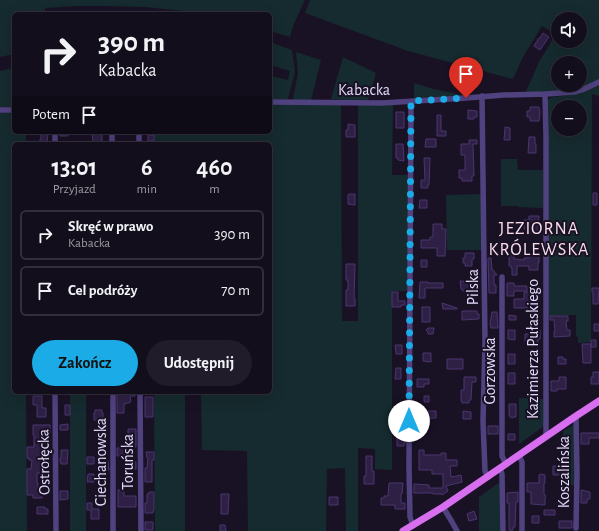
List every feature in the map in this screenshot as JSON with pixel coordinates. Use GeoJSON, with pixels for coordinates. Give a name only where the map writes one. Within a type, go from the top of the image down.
{"type":"FeatureCollection","features":[{"type":"Feature","properties":{"kind":"main road","name":"Kazimierza Pułaskiego"},"geometry":{"type":"LineString","coordinates":[[403,531],[443,507],[599,401]]}},
{"type":"Feature","properties":{"kind":"street","name":"Kabacka"},"geometry":{"type":"LineString","coordinates":[[272,102],[382,103],[482,96],[545,94],[574,92],[599,82]]}},
{"type":"Feature","properties":{"kind":"street","name":"Kazimierza Pułaskiego"},"geometry":{"type":"LineString","coordinates":[[545,94],[546,436]]}},
{"type":"Feature","properties":{"kind":"street","name":"Pilska"},"geometry":{"type":"LineString","coordinates":[[482,96],[485,335],[483,421],[485,471],[488,476]]}},
{"type":"Feature","properties":{"kind":"street"},"geometry":{"type":"LineString","coordinates":[[411,101],[409,468],[410,517],[413,526]]}},
{"type":"Feature","properties":{"kind":"street"},"geometry":{"type":"LineString","coordinates":[[0,110],[12,110]]}},
{"type":"Feature","properties":{"kind":"street","name":"Gorzowska"},"geometry":{"type":"LineString","coordinates":[[502,277],[503,531]]}},
{"type":"Feature","properties":{"kind":"street","name":"Ostrołęcka"},"geometry":{"type":"LineString","coordinates":[[55,394],[56,531]]}},
{"type":"Feature","properties":{"kind":"street","name":"Ciechanowska"},"geometry":{"type":"LineString","coordinates":[[113,394],[113,531]]}},
{"type":"Feature","properties":{"kind":"street","name":"Toruńska"},"geometry":{"type":"LineString","coordinates":[[140,394],[141,531]]}},
{"type":"Feature","properties":{"kind":"street","name":"Koszalińska"},"geometry":{"type":"LineString","coordinates":[[576,416],[576,528]]}},
{"type":"Feature","properties":{"kind":"street"},"geometry":{"type":"LineString","coordinates":[[519,455],[522,462],[522,531]]}},
{"type":"Feature","properties":{"kind":"street"},"geometry":{"type":"LineString","coordinates":[[443,507],[457,531]]}},
{"type":"Feature","properties":{"kind":"green space"},"geometry":{"type":"Polygon","coordinates":[[[0,0],[305,0],[293,26],[290,37],[272,32],[272,12],[190,12],[144,7],[77,6],[45,8],[45,12],[12,12],[12,54],[0,57],[0,0]]]}},
{"type":"Feature","properties":{"kind":"green space"},"geometry":{"type":"Polygon","coordinates":[[[310,0],[599,0],[599,80],[587,86],[587,56],[551,56],[551,92],[525,94],[539,62],[551,42],[551,48],[587,48],[587,12],[551,12],[551,31],[542,26],[523,57],[513,79],[408,51],[305,13],[310,0]]]}},
{"type":"Feature","properties":{"kind":"green space"},"geometry":{"type":"Polygon","coordinates":[[[272,43],[292,50],[295,72],[288,99],[272,99],[272,76],[288,80],[290,71],[272,66],[272,43]]]}},
{"type":"Feature","properties":{"kind":"green space"},"geometry":{"type":"Polygon","coordinates":[[[296,52],[321,60],[311,100],[294,100],[293,98],[298,73],[296,52]]]}},
{"type":"Feature","properties":{"kind":"green space"},"geometry":{"type":"Polygon","coordinates":[[[343,57],[376,73],[368,101],[331,99],[343,57]]]}},
{"type":"Feature","properties":{"kind":"green space"},"geometry":{"type":"Polygon","coordinates":[[[12,68],[12,107],[0,107],[0,71],[12,68]]]}},
{"type":"Feature","properties":{"kind":"green space"},"geometry":{"type":"Polygon","coordinates":[[[414,83],[433,89],[467,96],[414,99],[414,83]]]}},
{"type":"Feature","properties":{"kind":"green space"},"geometry":{"type":"Polygon","coordinates":[[[599,84],[599,96],[592,94],[591,342],[578,343],[578,338],[576,335],[576,315],[548,316],[548,99],[552,97],[569,95],[577,92],[587,92],[587,88],[599,84]]]}},
{"type":"Feature","properties":{"kind":"green space"},"geometry":{"type":"Polygon","coordinates":[[[272,104],[341,105],[342,321],[358,321],[358,105],[393,105],[392,175],[409,175],[409,291],[392,291],[392,470],[375,469],[375,449],[358,448],[358,531],[346,531],[345,468],[327,469],[326,531],[248,531],[247,451],[202,450],[201,394],[272,394],[272,142],[154,142],[154,134],[272,134],[272,104]]]}},
{"type":"Feature","properties":{"kind":"green space"},"geometry":{"type":"Polygon","coordinates":[[[0,113],[12,113],[12,134],[26,134],[26,142],[12,142],[12,394],[26,394],[27,531],[0,531],[0,113]]]}},
{"type":"Feature","properties":{"kind":"green space"},"geometry":{"type":"Polygon","coordinates":[[[501,159],[517,159],[518,170],[543,170],[543,208],[501,206],[501,159]]]}},
{"type":"Feature","properties":{"kind":"green space"},"geometry":{"type":"Polygon","coordinates":[[[481,194],[483,250],[447,250],[446,195],[481,194]]]}},
{"type":"Feature","properties":{"kind":"green space"},"geometry":{"type":"Polygon","coordinates":[[[70,394],[86,394],[86,531],[70,531],[70,394]]]}},
{"type":"Feature","properties":{"kind":"green space"},"geometry":{"type":"Polygon","coordinates":[[[154,394],[185,394],[185,531],[155,531],[154,394]]]}},
{"type":"Feature","properties":{"kind":"green space"},"geometry":{"type":"Polygon","coordinates":[[[519,398],[543,399],[544,426],[519,444],[519,398]]]}},
{"type":"Feature","properties":{"kind":"green space"},"geometry":{"type":"Polygon","coordinates":[[[575,424],[575,485],[563,486],[563,431],[575,424]]]}},
{"type":"Feature","properties":{"kind":"green space"},"geometry":{"type":"Polygon","coordinates":[[[501,481],[501,531],[479,531],[479,497],[501,481]]]}},
{"type":"Feature","properties":{"kind":"building"},"geometry":{"type":"Polygon","coordinates":[[[543,33],[549,37],[540,50],[534,46],[543,33]]]}},
{"type":"Feature","properties":{"kind":"building"},"geometry":{"type":"Polygon","coordinates":[[[530,107],[539,107],[539,121],[530,121],[530,117],[527,117],[527,111],[530,111],[530,107]]]}},
{"type":"Feature","properties":{"kind":"building"},"geometry":{"type":"Polygon","coordinates":[[[468,110],[477,111],[477,117],[474,117],[474,119],[468,119],[468,110]]]}},
{"type":"Feature","properties":{"kind":"building"},"geometry":{"type":"Polygon","coordinates":[[[396,112],[404,112],[404,128],[396,128],[396,112]]]}},
{"type":"Feature","properties":{"kind":"building"},"geometry":{"type":"Polygon","coordinates":[[[437,115],[441,115],[441,131],[446,131],[446,136],[437,136],[437,115]]]}},
{"type":"Feature","properties":{"kind":"building"},"geometry":{"type":"Polygon","coordinates":[[[348,124],[355,125],[355,137],[346,137],[348,124]]]}},
{"type":"Feature","properties":{"kind":"building"},"geometry":{"type":"Polygon","coordinates":[[[505,127],[510,128],[510,140],[504,140],[505,127]]]}},
{"type":"Feature","properties":{"kind":"building"},"geometry":{"type":"Polygon","coordinates":[[[41,134],[48,134],[47,142],[40,142],[41,134]]]}},
{"type":"Feature","properties":{"kind":"building"},"geometry":{"type":"Polygon","coordinates":[[[60,134],[68,134],[68,136],[60,136],[60,134]]]}},
{"type":"Feature","properties":{"kind":"building"},"geometry":{"type":"Polygon","coordinates":[[[92,134],[102,134],[102,142],[93,142],[92,134]]]}},
{"type":"Feature","properties":{"kind":"building"},"geometry":{"type":"Polygon","coordinates":[[[148,135],[154,135],[154,141],[148,141],[148,135]]]}},
{"type":"Feature","properties":{"kind":"building"},"geometry":{"type":"Polygon","coordinates":[[[529,137],[535,137],[536,153],[528,153],[529,137]]]}},
{"type":"Feature","properties":{"kind":"building"},"geometry":{"type":"Polygon","coordinates":[[[426,139],[436,139],[436,147],[425,147],[426,139]]]}},
{"type":"Feature","properties":{"kind":"building"},"geometry":{"type":"Polygon","coordinates":[[[469,140],[477,140],[477,144],[473,144],[474,176],[472,176],[472,181],[462,181],[462,178],[459,178],[459,170],[465,170],[465,155],[461,155],[461,144],[469,144],[469,140]]]}},
{"type":"Feature","properties":{"kind":"building"},"geometry":{"type":"Polygon","coordinates":[[[396,144],[403,144],[404,161],[396,158],[396,144]]]}},
{"type":"Feature","properties":{"kind":"building"},"geometry":{"type":"Polygon","coordinates":[[[424,158],[430,158],[428,188],[421,188],[421,180],[425,180],[424,158]]]}},
{"type":"Feature","properties":{"kind":"building"},"geometry":{"type":"Polygon","coordinates":[[[593,193],[597,193],[597,205],[593,205],[593,193]]]}},
{"type":"Feature","properties":{"kind":"building"},"geometry":{"type":"Polygon","coordinates":[[[349,194],[355,194],[355,205],[348,204],[349,194]]]}},
{"type":"Feature","properties":{"kind":"building"},"geometry":{"type":"Polygon","coordinates":[[[420,200],[427,200],[427,208],[419,208],[420,200]]]}},
{"type":"Feature","properties":{"kind":"building"},"geometry":{"type":"Polygon","coordinates":[[[529,216],[539,216],[538,233],[529,233],[529,229],[524,229],[524,220],[529,220],[529,216]]]}},
{"type":"Feature","properties":{"kind":"building"},"geometry":{"type":"Polygon","coordinates":[[[433,224],[442,224],[442,229],[446,229],[445,256],[437,256],[437,248],[421,248],[421,240],[430,240],[430,237],[433,237],[433,224]]]}},
{"type":"Feature","properties":{"kind":"building"},"geometry":{"type":"Polygon","coordinates":[[[465,253],[474,253],[472,266],[465,266],[465,263],[463,263],[465,253]]]}},
{"type":"Feature","properties":{"kind":"building"},"geometry":{"type":"Polygon","coordinates":[[[529,254],[539,254],[538,270],[529,270],[529,266],[517,266],[517,275],[512,275],[512,268],[509,266],[509,255],[514,255],[514,259],[524,260],[524,258],[529,258],[529,254]]]}},
{"type":"Feature","properties":{"kind":"building"},"geometry":{"type":"Polygon","coordinates":[[[488,258],[491,258],[492,270],[497,275],[494,275],[496,293],[489,293],[488,258]]]}},
{"type":"Feature","properties":{"kind":"building"},"geometry":{"type":"Polygon","coordinates":[[[421,260],[427,260],[427,267],[421,267],[421,260]]]}},
{"type":"Feature","properties":{"kind":"building"},"geometry":{"type":"Polygon","coordinates":[[[346,264],[355,264],[355,306],[346,306],[346,290],[348,290],[348,280],[346,280],[346,264]]]}},
{"type":"Feature","properties":{"kind":"building"},"geometry":{"type":"Polygon","coordinates":[[[460,281],[475,282],[475,287],[471,287],[471,293],[467,294],[461,289],[460,281]]]}},
{"type":"Feature","properties":{"kind":"building"},"geometry":{"type":"Polygon","coordinates":[[[420,282],[443,283],[443,288],[425,288],[425,298],[419,298],[420,282]]]}},
{"type":"Feature","properties":{"kind":"building"},"geometry":{"type":"Polygon","coordinates":[[[507,283],[514,283],[514,286],[527,286],[527,291],[514,291],[514,296],[507,296],[507,283]]]}},
{"type":"Feature","properties":{"kind":"building"},"geometry":{"type":"Polygon","coordinates":[[[592,288],[599,288],[598,304],[593,304],[592,288]]]}},
{"type":"Feature","properties":{"kind":"building"},"geometry":{"type":"Polygon","coordinates":[[[392,292],[398,292],[398,301],[405,301],[405,305],[401,305],[401,307],[392,307],[392,292]]]}},
{"type":"Feature","properties":{"kind":"building"},"geometry":{"type":"Polygon","coordinates":[[[524,292],[539,292],[538,308],[514,308],[514,299],[524,299],[524,292]]]}},
{"type":"Feature","properties":{"kind":"building"},"geometry":{"type":"Polygon","coordinates":[[[442,303],[457,308],[457,309],[443,309],[442,303]]]}},
{"type":"Feature","properties":{"kind":"building"},"geometry":{"type":"Polygon","coordinates":[[[422,307],[430,307],[430,322],[422,322],[422,307]]]}},
{"type":"Feature","properties":{"kind":"building"},"geometry":{"type":"Polygon","coordinates":[[[462,311],[477,311],[477,314],[479,314],[479,319],[462,320],[462,311]]]}},
{"type":"Feature","properties":{"kind":"building"},"geometry":{"type":"Polygon","coordinates":[[[492,312],[497,312],[498,328],[491,328],[490,324],[492,312]]]}},
{"type":"Feature","properties":{"kind":"building"},"geometry":{"type":"Polygon","coordinates":[[[509,315],[516,316],[516,320],[509,320],[509,315]]]}},
{"type":"Feature","properties":{"kind":"building"},"geometry":{"type":"Polygon","coordinates":[[[550,316],[568,316],[568,321],[566,321],[567,330],[570,330],[570,336],[554,337],[554,320],[550,320],[550,316]]]}},
{"type":"Feature","properties":{"kind":"building"},"geometry":{"type":"Polygon","coordinates":[[[594,324],[599,324],[599,331],[594,331],[594,324]]]}},
{"type":"Feature","properties":{"kind":"building"},"geometry":{"type":"Polygon","coordinates":[[[428,328],[434,328],[433,334],[428,334],[426,330],[428,328]]]}},
{"type":"Feature","properties":{"kind":"building"},"geometry":{"type":"Polygon","coordinates":[[[508,330],[515,330],[515,340],[508,339],[508,330]]]}},
{"type":"Feature","properties":{"kind":"building"},"geometry":{"type":"Polygon","coordinates":[[[529,330],[540,330],[538,346],[529,346],[529,342],[525,342],[525,334],[529,334],[529,330]]]}},
{"type":"Feature","properties":{"kind":"building"},"geometry":{"type":"Polygon","coordinates":[[[591,340],[596,340],[596,347],[591,347],[591,340]]]}},
{"type":"Feature","properties":{"kind":"building"},"geometry":{"type":"Polygon","coordinates":[[[582,344],[591,344],[591,363],[583,363],[582,344]]]}},
{"type":"Feature","properties":{"kind":"building"},"geometry":{"type":"Polygon","coordinates":[[[395,345],[402,345],[402,354],[396,354],[395,345]]]}},
{"type":"Feature","properties":{"kind":"building"},"geometry":{"type":"Polygon","coordinates":[[[423,353],[431,353],[431,362],[423,361],[423,353]]]}},
{"type":"Feature","properties":{"kind":"building"},"geometry":{"type":"Polygon","coordinates":[[[508,354],[515,354],[515,364],[508,364],[508,354]]]}},
{"type":"Feature","properties":{"kind":"building"},"geometry":{"type":"Polygon","coordinates":[[[558,357],[563,357],[563,359],[566,359],[566,364],[558,364],[558,357]]]}},
{"type":"Feature","properties":{"kind":"building"},"geometry":{"type":"Polygon","coordinates":[[[447,359],[463,359],[463,369],[447,369],[447,359]]]}},
{"type":"Feature","properties":{"kind":"building"},"geometry":{"type":"Polygon","coordinates":[[[396,368],[401,368],[401,379],[395,379],[396,368]]]}},
{"type":"Feature","properties":{"kind":"building"},"geometry":{"type":"Polygon","coordinates":[[[491,369],[496,370],[496,388],[489,388],[491,369]]]}},
{"type":"Feature","properties":{"kind":"building"},"geometry":{"type":"Polygon","coordinates":[[[593,372],[599,372],[599,384],[591,384],[593,372]]]}},
{"type":"Feature","properties":{"kind":"building"},"geometry":{"type":"Polygon","coordinates":[[[508,373],[515,373],[515,384],[508,384],[508,373]]]}},
{"type":"Feature","properties":{"kind":"building"},"geometry":{"type":"Polygon","coordinates":[[[464,377],[476,377],[476,382],[472,382],[471,400],[469,400],[469,403],[462,403],[461,401],[461,390],[464,390],[464,377]]]}},
{"type":"Feature","properties":{"kind":"building"},"geometry":{"type":"Polygon","coordinates":[[[559,377],[566,377],[566,389],[551,391],[551,381],[559,381],[559,377]]]}},
{"type":"Feature","properties":{"kind":"building"},"geometry":{"type":"Polygon","coordinates":[[[417,379],[429,379],[429,384],[424,384],[424,387],[417,387],[417,379]]]}},
{"type":"Feature","properties":{"kind":"building"},"geometry":{"type":"Polygon","coordinates":[[[117,394],[135,394],[135,396],[130,396],[131,402],[124,404],[124,413],[117,413],[117,394]]]}},
{"type":"Feature","properties":{"kind":"building"},"geometry":{"type":"Polygon","coordinates":[[[33,396],[42,396],[42,408],[46,408],[46,417],[37,417],[37,405],[33,405],[33,396]]]}},
{"type":"Feature","properties":{"kind":"building"},"geometry":{"type":"Polygon","coordinates":[[[424,396],[429,396],[429,402],[424,402],[424,396]]]}},
{"type":"Feature","properties":{"kind":"building"},"geometry":{"type":"Polygon","coordinates":[[[145,397],[153,397],[153,417],[145,417],[145,397]]]}},
{"type":"Feature","properties":{"kind":"building"},"geometry":{"type":"Polygon","coordinates":[[[509,404],[516,404],[516,417],[510,417],[509,404]]]}},
{"type":"Feature","properties":{"kind":"building"},"geometry":{"type":"Polygon","coordinates":[[[65,405],[70,405],[70,415],[65,415],[65,405]]]}},
{"type":"Feature","properties":{"kind":"building"},"geometry":{"type":"Polygon","coordinates":[[[422,409],[426,409],[426,411],[436,411],[436,418],[421,419],[422,409]]]}},
{"type":"Feature","properties":{"kind":"building"},"geometry":{"type":"Polygon","coordinates":[[[95,410],[102,410],[103,420],[98,422],[97,420],[94,420],[95,410]]]}},
{"type":"Feature","properties":{"kind":"building"},"geometry":{"type":"Polygon","coordinates":[[[463,411],[471,412],[471,419],[463,419],[463,411]]]}},
{"type":"Feature","properties":{"kind":"building"},"geometry":{"type":"Polygon","coordinates":[[[68,424],[68,430],[60,430],[60,425],[68,424]]]}},
{"type":"Feature","properties":{"kind":"building"},"geometry":{"type":"Polygon","coordinates":[[[33,425],[50,425],[50,433],[43,433],[44,462],[41,462],[41,473],[37,473],[38,488],[41,488],[42,498],[33,498],[33,495],[27,495],[27,469],[31,469],[32,460],[27,458],[27,447],[34,447],[33,425]]]}},
{"type":"Feature","properties":{"kind":"building"},"geometry":{"type":"Polygon","coordinates":[[[488,426],[498,426],[498,434],[488,434],[488,426]]]}},
{"type":"Feature","properties":{"kind":"building"},"geometry":{"type":"Polygon","coordinates":[[[128,429],[136,429],[136,447],[131,447],[131,455],[117,456],[117,448],[128,446],[128,429]]]}},
{"type":"Feature","properties":{"kind":"building"},"geometry":{"type":"Polygon","coordinates":[[[397,433],[404,433],[404,446],[397,446],[397,433]]]}},
{"type":"Feature","properties":{"kind":"building"},"geometry":{"type":"Polygon","coordinates":[[[581,433],[599,433],[599,438],[589,438],[589,444],[581,444],[581,433]]]}},
{"type":"Feature","properties":{"kind":"building"},"geometry":{"type":"Polygon","coordinates":[[[508,434],[515,434],[515,440],[508,440],[508,434]]]}},
{"type":"Feature","properties":{"kind":"building"},"geometry":{"type":"Polygon","coordinates":[[[61,450],[68,450],[67,464],[61,464],[60,462],[61,450]]]}},
{"type":"Feature","properties":{"kind":"building"},"geometry":{"type":"Polygon","coordinates":[[[419,450],[424,450],[424,455],[441,455],[441,453],[446,453],[446,460],[457,460],[457,466],[450,466],[451,477],[461,475],[462,482],[446,486],[448,491],[442,495],[433,493],[414,493],[414,484],[429,485],[429,488],[443,488],[443,474],[432,474],[432,470],[419,470],[419,450]]]}},
{"type":"Feature","properties":{"kind":"building"},"geometry":{"type":"Polygon","coordinates":[[[146,452],[154,452],[154,460],[152,460],[152,482],[145,482],[145,468],[147,468],[148,458],[146,452]]]}},
{"type":"Feature","properties":{"kind":"building"},"geometry":{"type":"Polygon","coordinates":[[[366,456],[372,456],[374,484],[364,484],[364,476],[366,476],[366,456]]]}},
{"type":"Feature","properties":{"kind":"building"},"geometry":{"type":"Polygon","coordinates":[[[87,457],[94,457],[94,464],[87,464],[87,457]]]}},
{"type":"Feature","properties":{"kind":"building"},"geometry":{"type":"Polygon","coordinates":[[[103,461],[108,461],[109,470],[104,470],[103,461]]]}},
{"type":"Feature","properties":{"kind":"building"},"geometry":{"type":"Polygon","coordinates":[[[129,462],[136,462],[136,469],[129,469],[129,462]]]}},
{"type":"Feature","properties":{"kind":"building"},"geometry":{"type":"Polygon","coordinates":[[[553,466],[561,466],[561,475],[553,475],[553,466]]]}},
{"type":"Feature","properties":{"kind":"building"},"geometry":{"type":"Polygon","coordinates":[[[88,474],[94,474],[94,482],[87,482],[88,474]]]}},
{"type":"Feature","properties":{"kind":"building"},"geometry":{"type":"Polygon","coordinates":[[[539,475],[545,475],[545,505],[531,504],[531,492],[527,492],[527,483],[539,483],[539,475]]]}},
{"type":"Feature","properties":{"kind":"building"},"geometry":{"type":"Polygon","coordinates":[[[389,483],[403,483],[401,503],[405,503],[405,509],[395,509],[395,505],[381,505],[381,498],[388,496],[389,483]]]}},
{"type":"Feature","properties":{"kind":"building"},"geometry":{"type":"Polygon","coordinates":[[[118,490],[124,490],[124,496],[136,496],[136,507],[118,507],[118,490]]]}},
{"type":"Feature","properties":{"kind":"building"},"geometry":{"type":"Polygon","coordinates":[[[581,490],[590,492],[590,499],[587,499],[587,503],[581,503],[581,490]]]}},
{"type":"Feature","properties":{"kind":"building"},"geometry":{"type":"Polygon","coordinates":[[[60,491],[68,491],[68,499],[60,500],[60,491]]]}},
{"type":"Feature","properties":{"kind":"building"},"geometry":{"type":"Polygon","coordinates":[[[99,491],[106,491],[106,498],[99,498],[99,491]]]}},
{"type":"Feature","properties":{"kind":"building"},"geometry":{"type":"Polygon","coordinates":[[[149,492],[154,492],[154,511],[153,513],[145,513],[145,503],[147,503],[147,494],[149,494],[149,492]]]}},
{"type":"Feature","properties":{"kind":"building"},"geometry":{"type":"Polygon","coordinates":[[[518,492],[515,527],[513,527],[513,530],[509,530],[509,503],[507,503],[507,493],[518,492]]]}},
{"type":"Feature","properties":{"kind":"building"},"geometry":{"type":"Polygon","coordinates":[[[561,493],[569,493],[569,502],[560,502],[561,493]]]}},
{"type":"Feature","properties":{"kind":"building"},"geometry":{"type":"Polygon","coordinates":[[[221,494],[229,494],[228,514],[221,514],[221,494]]]}},
{"type":"Feature","properties":{"kind":"building"},"geometry":{"type":"Polygon","coordinates":[[[329,497],[338,497],[338,505],[329,505],[329,497]]]}},
{"type":"Feature","properties":{"kind":"building"},"geometry":{"type":"Polygon","coordinates":[[[87,503],[92,503],[92,509],[99,509],[99,519],[91,519],[91,510],[87,510],[87,503]]]}},
{"type":"Feature","properties":{"kind":"building"},"geometry":{"type":"Polygon","coordinates":[[[37,507],[45,507],[45,509],[48,509],[48,514],[37,514],[37,507]]]}},
{"type":"Feature","properties":{"kind":"building"},"geometry":{"type":"Polygon","coordinates":[[[544,510],[555,510],[555,515],[544,515],[544,510]]]}},
{"type":"Feature","properties":{"kind":"building"},"geometry":{"type":"Polygon","coordinates":[[[474,511],[477,519],[469,521],[467,514],[474,511]]]}},
{"type":"Feature","properties":{"kind":"building"},"geometry":{"type":"Polygon","coordinates":[[[532,516],[539,516],[539,523],[532,523],[532,516]]]}},
{"type":"Feature","properties":{"kind":"building"},"geometry":{"type":"Polygon","coordinates":[[[559,521],[572,521],[572,528],[559,528],[559,521]]]}},
{"type":"Feature","properties":{"kind":"building"},"geometry":{"type":"Polygon","coordinates":[[[145,522],[153,522],[153,530],[145,530],[145,522]]]}},
{"type":"Feature","properties":{"kind":"building"},"geometry":{"type":"Polygon","coordinates":[[[220,525],[225,525],[226,531],[220,531],[220,525]]]}},
{"type":"Feature","properties":{"kind":"district","name":"JEZIORNA KRÓLEWSKA"},"geometry":{"type":"Point","coordinates":[539,238]}},
{"type":"Feature","properties":{"kind":"route"},"geometry":{"type":"LineString","coordinates":[[409,421],[411,101],[466,98]]}}]}
